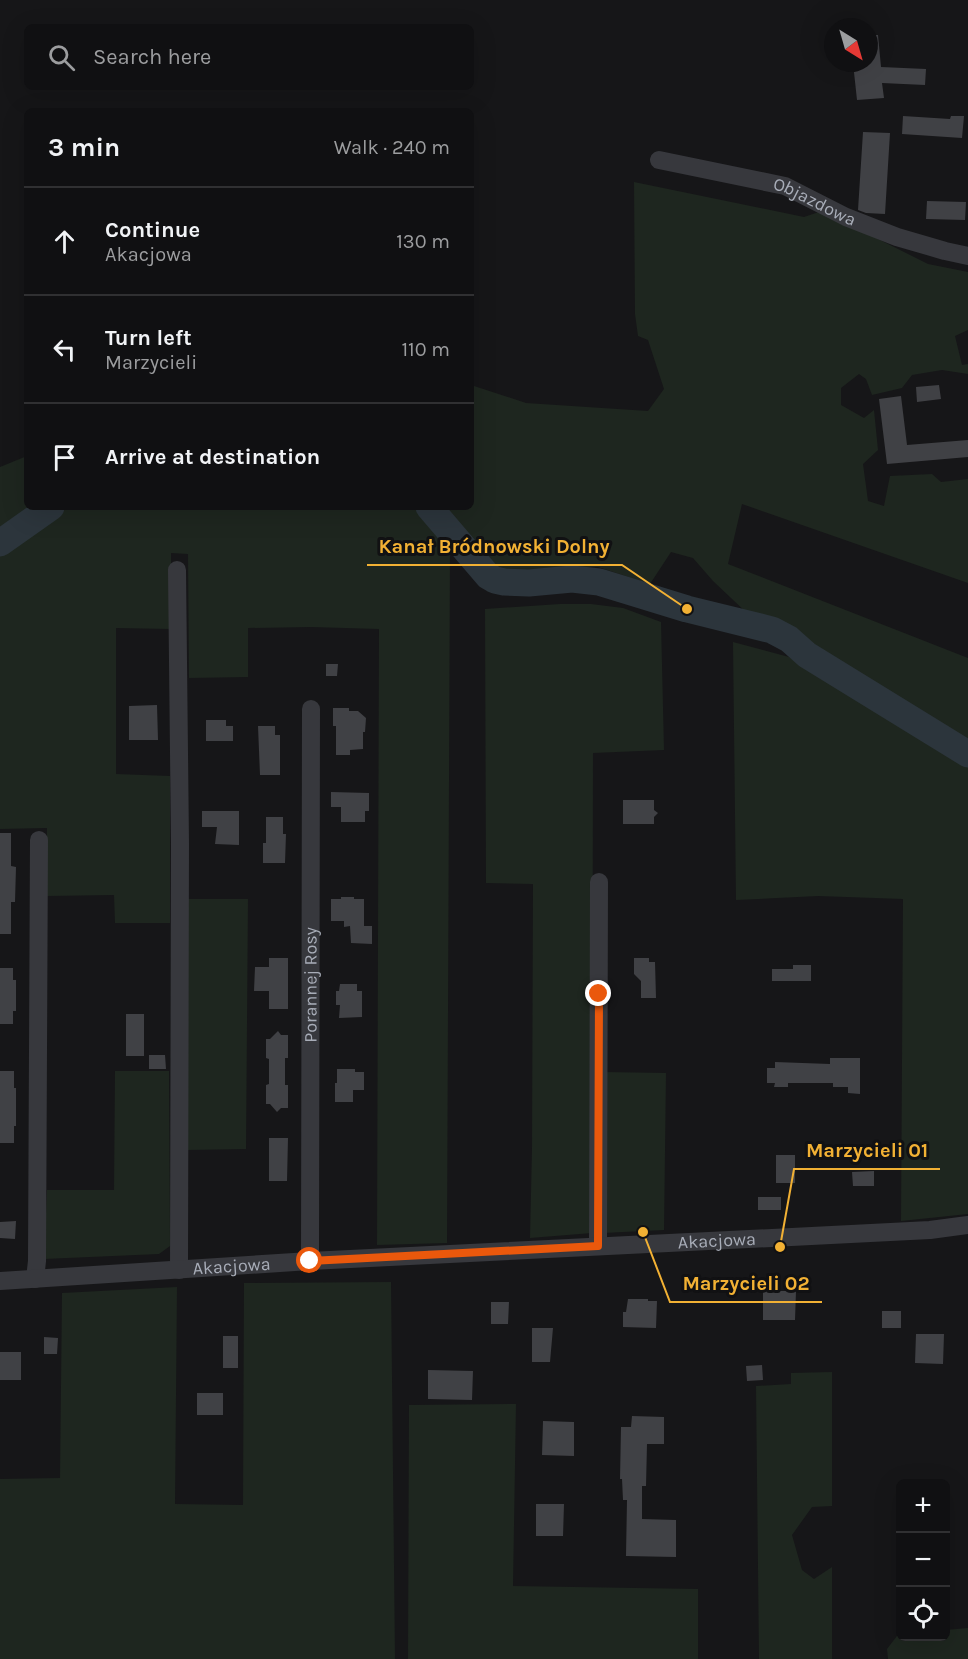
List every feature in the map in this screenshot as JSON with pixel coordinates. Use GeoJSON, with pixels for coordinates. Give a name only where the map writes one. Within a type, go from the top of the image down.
{"type":"FeatureCollection","features":[{"type":"Feature","properties":{"kind":"street","name":"Objazdowa"},"geometry":{"type":"LineString","coordinates":[[659,160],[785,186],[846,216],[897,237],[968,256]]}},
{"type":"Feature","properties":{"kind":"street"},"geometry":{"type":"LineString","coordinates":[[177,570],[180,843],[179,1270]]}},
{"type":"Feature","properties":{"kind":"street","name":"Porannej Rosy"},"geometry":{"type":"LineString","coordinates":[[310,1261],[311,709]]}},
{"type":"Feature","properties":{"kind":"street"},"geometry":{"type":"LineString","coordinates":[[35,1279],[38,1249],[39,840]]}},
{"type":"Feature","properties":{"kind":"street"},"geometry":{"type":"LineString","coordinates":[[598,1246],[599,882]]}},
{"type":"Feature","properties":{"kind":"street","name":"Akacjowa"},"geometry":{"type":"LineString","coordinates":[[0,1281],[310,1261],[930,1230],[968,1225]]}},
{"type":"Feature","properties":{"kind":"shaded area"},"geometry":{"type":"Polygon","coordinates":[[[634,182],[804,217],[822,211],[928,264],[968,272],[968,330],[955,336],[962,365],[968,364],[968,374],[942,370],[912,375],[902,388],[872,395],[866,379],[859,374],[841,388],[841,405],[864,418],[874,410],[878,450],[863,464],[868,501],[884,506],[890,476],[932,474],[941,482],[968,479],[968,583],[742,504],[728,564],[968,658],[968,1214],[901,1221],[903,899],[818,896],[736,900],[733,642],[789,657],[818,675],[824,652],[749,615],[713,581],[693,558],[671,552],[650,584],[598,567],[497,571],[488,592],[450,550],[447,1243],[377,1245],[379,629],[248,628],[248,677],[189,678],[188,554],[171,553],[171,629],[116,628],[116,774],[170,776],[170,923],[115,923],[114,895],[47,896],[47,828],[0,829],[0,467],[24,457],[24,510],[474,510],[474,386],[526,403],[648,411],[664,389],[648,340],[638,336],[635,314],[634,182]]]}},
{"type":"Feature","properties":{"kind":"shaded area"},"geometry":{"type":"Polygon","coordinates":[[[591,604],[623,608],[661,622],[664,750],[593,753],[592,1233],[530,1238],[533,884],[486,883],[485,609],[591,604]]]}},
{"type":"Feature","properties":{"kind":"shaded area"},"geometry":{"type":"Polygon","coordinates":[[[188,899],[248,899],[246,1149],[187,1150],[188,899]]]}},
{"type":"Feature","properties":{"kind":"shaded area"},"geometry":{"type":"Polygon","coordinates":[[[115,1071],[169,1071],[170,1246],[159,1254],[44,1259],[47,1190],[114,1190],[115,1071]]]}},
{"type":"Feature","properties":{"kind":"shaded area"},"geometry":{"type":"Polygon","coordinates":[[[603,1072],[666,1073],[664,1230],[603,1233],[603,1072]]]}},
{"type":"Feature","properties":{"kind":"shaded area"},"geometry":{"type":"Polygon","coordinates":[[[391,1282],[395,1659],[0,1659],[0,1479],[60,1478],[62,1293],[177,1287],[175,1504],[243,1505],[244,1283],[391,1282]]]}},
{"type":"Feature","properties":{"kind":"shaded area"},"geometry":{"type":"Polygon","coordinates":[[[832,1372],[832,1506],[812,1507],[792,1535],[802,1570],[814,1579],[832,1567],[832,1659],[759,1659],[756,1386],[791,1384],[791,1373],[832,1372]]]}},
{"type":"Feature","properties":{"kind":"shaded area"},"geometry":{"type":"Polygon","coordinates":[[[516,1404],[513,1586],[698,1589],[698,1659],[408,1659],[409,1405],[516,1404]]]}},
{"type":"Feature","properties":{"kind":"shaded area"},"geometry":{"type":"Polygon","coordinates":[[[968,1628],[968,1659],[888,1659],[887,1649],[896,1637],[896,1641],[950,1641],[950,1630],[968,1628]]]}},
{"type":"Feature","properties":{"kind":"building"},"geometry":{"type":"Polygon","coordinates":[[[878,35],[881,67],[926,69],[925,85],[882,83],[884,98],[857,100],[854,72],[878,72],[878,35]]]}},
{"type":"Feature","properties":{"kind":"building"},"geometry":{"type":"Polygon","coordinates":[[[903,116],[950,119],[951,116],[964,116],[962,138],[902,134],[903,116]]]}},
{"type":"Feature","properties":{"kind":"building"},"geometry":{"type":"Polygon","coordinates":[[[863,132],[890,133],[885,214],[858,210],[863,132]]]}},
{"type":"Feature","properties":{"kind":"building"},"geometry":{"type":"Polygon","coordinates":[[[927,201],[966,202],[965,220],[926,219],[927,201]]]}},
{"type":"Feature","properties":{"kind":"building"},"geometry":{"type":"Polygon","coordinates":[[[939,385],[941,399],[917,402],[916,387],[939,385]]]}},
{"type":"Feature","properties":{"kind":"building"},"geometry":{"type":"Polygon","coordinates":[[[901,396],[907,445],[968,440],[968,457],[887,464],[879,399],[901,396]]]}},
{"type":"Feature","properties":{"kind":"building"},"geometry":{"type":"Polygon","coordinates":[[[326,664],[338,664],[337,676],[326,676],[326,664]]]}},
{"type":"Feature","properties":{"kind":"building"},"geometry":{"type":"Polygon","coordinates":[[[157,705],[158,740],[129,740],[129,706],[157,705]]]}},
{"type":"Feature","properties":{"kind":"building"},"geometry":{"type":"Polygon","coordinates":[[[333,708],[349,708],[349,711],[358,711],[366,718],[363,749],[350,750],[350,755],[336,755],[336,726],[333,726],[333,708]]]}},
{"type":"Feature","properties":{"kind":"building"},"geometry":{"type":"Polygon","coordinates":[[[206,720],[226,720],[226,726],[233,726],[233,741],[206,741],[206,720]]]}},
{"type":"Feature","properties":{"kind":"building"},"geometry":{"type":"Polygon","coordinates":[[[258,726],[275,726],[275,735],[280,735],[280,775],[260,775],[258,726]]]}},
{"type":"Feature","properties":{"kind":"building"},"geometry":{"type":"Polygon","coordinates":[[[331,792],[369,793],[369,811],[365,811],[365,822],[341,822],[341,807],[331,807],[331,792]]]}},
{"type":"Feature","properties":{"kind":"building"},"geometry":{"type":"Polygon","coordinates":[[[623,800],[654,800],[654,810],[658,813],[654,817],[654,824],[623,824],[623,800]]]}},
{"type":"Feature","properties":{"kind":"building"},"geometry":{"type":"Polygon","coordinates":[[[202,811],[239,811],[239,845],[215,844],[217,827],[202,827],[202,811]]]}},
{"type":"Feature","properties":{"kind":"building"},"geometry":{"type":"Polygon","coordinates":[[[266,817],[283,817],[283,834],[286,834],[285,863],[263,863],[266,817]]]}},
{"type":"Feature","properties":{"kind":"building"},"geometry":{"type":"Polygon","coordinates":[[[0,833],[11,833],[11,866],[16,867],[15,902],[11,902],[11,934],[0,934],[0,833]]]}},
{"type":"Feature","properties":{"kind":"building"},"geometry":{"type":"Polygon","coordinates":[[[341,897],[364,899],[364,926],[372,926],[372,944],[351,943],[350,926],[344,927],[344,921],[331,921],[331,899],[341,899],[341,897]]]}},
{"type":"Feature","properties":{"kind":"building"},"geometry":{"type":"Polygon","coordinates":[[[269,958],[288,958],[288,1009],[269,1009],[269,991],[254,991],[255,967],[269,967],[269,958]]]}},
{"type":"Feature","properties":{"kind":"building"},"geometry":{"type":"Polygon","coordinates":[[[634,958],[649,958],[649,962],[655,962],[656,998],[641,998],[641,981],[634,974],[634,958]]]}},
{"type":"Feature","properties":{"kind":"building"},"geometry":{"type":"Polygon","coordinates":[[[793,965],[811,965],[811,981],[772,981],[772,969],[793,969],[793,965]]]}},
{"type":"Feature","properties":{"kind":"building"},"geometry":{"type":"Polygon","coordinates":[[[0,968],[13,968],[13,980],[16,980],[16,1011],[13,1011],[13,1024],[0,1024],[0,968]]]}},
{"type":"Feature","properties":{"kind":"building"},"geometry":{"type":"Polygon","coordinates":[[[340,984],[357,984],[357,991],[362,991],[362,1017],[339,1018],[340,1005],[336,1005],[336,991],[339,991],[340,984]]]}},
{"type":"Feature","properties":{"kind":"building"},"geometry":{"type":"Polygon","coordinates":[[[126,1014],[144,1014],[144,1056],[126,1056],[126,1014]]]}},
{"type":"Feature","properties":{"kind":"building"},"geometry":{"type":"Polygon","coordinates":[[[278,1031],[281,1035],[288,1035],[285,1085],[288,1085],[288,1108],[281,1108],[277,1112],[270,1104],[266,1104],[269,1059],[266,1058],[266,1039],[270,1039],[278,1031]]]}},
{"type":"Feature","properties":{"kind":"building"},"geometry":{"type":"Polygon","coordinates":[[[149,1055],[165,1055],[166,1069],[149,1069],[149,1055]]]}},
{"type":"Feature","properties":{"kind":"building"},"geometry":{"type":"Polygon","coordinates":[[[830,1058],[860,1058],[860,1094],[848,1093],[848,1087],[833,1087],[833,1083],[788,1083],[788,1087],[774,1087],[775,1083],[767,1083],[767,1068],[775,1068],[775,1062],[830,1064],[830,1058]]]}},
{"type":"Feature","properties":{"kind":"building"},"geometry":{"type":"Polygon","coordinates":[[[337,1069],[355,1069],[355,1072],[364,1072],[364,1090],[353,1090],[353,1102],[335,1102],[337,1069]]]}},
{"type":"Feature","properties":{"kind":"building"},"geometry":{"type":"Polygon","coordinates":[[[0,1071],[14,1071],[16,1126],[14,1126],[14,1143],[0,1143],[0,1071]]]}},
{"type":"Feature","properties":{"kind":"building"},"geometry":{"type":"Polygon","coordinates":[[[269,1138],[288,1138],[287,1181],[269,1181],[269,1138]]]}},
{"type":"Feature","properties":{"kind":"building"},"geometry":{"type":"Polygon","coordinates":[[[776,1155],[795,1155],[795,1183],[776,1183],[776,1155]]]}},
{"type":"Feature","properties":{"kind":"building"},"geometry":{"type":"Polygon","coordinates":[[[874,1171],[874,1186],[853,1186],[852,1172],[874,1171]]]}},
{"type":"Feature","properties":{"kind":"building"},"geometry":{"type":"Polygon","coordinates":[[[758,1197],[781,1197],[781,1210],[758,1210],[758,1197]]]}},
{"type":"Feature","properties":{"kind":"building"},"geometry":{"type":"Polygon","coordinates":[[[16,1221],[15,1239],[0,1238],[0,1222],[16,1221]]]}},
{"type":"Feature","properties":{"kind":"building"},"geometry":{"type":"Polygon","coordinates":[[[763,1291],[796,1291],[795,1320],[763,1320],[763,1291]]]}},
{"type":"Feature","properties":{"kind":"building"},"geometry":{"type":"Polygon","coordinates":[[[628,1299],[657,1301],[656,1328],[623,1327],[623,1312],[626,1312],[628,1299]]]}},
{"type":"Feature","properties":{"kind":"building"},"geometry":{"type":"Polygon","coordinates":[[[491,1302],[509,1302],[508,1324],[491,1324],[491,1302]]]}},
{"type":"Feature","properties":{"kind":"building"},"geometry":{"type":"Polygon","coordinates":[[[882,1311],[901,1311],[901,1328],[882,1328],[882,1311]]]}},
{"type":"Feature","properties":{"kind":"building"},"geometry":{"type":"Polygon","coordinates":[[[532,1328],[553,1328],[550,1362],[532,1362],[532,1328]]]}},
{"type":"Feature","properties":{"kind":"building"},"geometry":{"type":"Polygon","coordinates":[[[916,1334],[944,1334],[943,1364],[915,1363],[916,1334]]]}},
{"type":"Feature","properties":{"kind":"building"},"geometry":{"type":"Polygon","coordinates":[[[223,1336],[238,1336],[238,1368],[223,1368],[223,1336]]]}},
{"type":"Feature","properties":{"kind":"building"},"geometry":{"type":"Polygon","coordinates":[[[44,1337],[58,1338],[57,1354],[44,1354],[44,1337]]]}},
{"type":"Feature","properties":{"kind":"building"},"geometry":{"type":"Polygon","coordinates":[[[0,1352],[21,1352],[21,1380],[0,1380],[0,1352]]]}},
{"type":"Feature","properties":{"kind":"building"},"geometry":{"type":"Polygon","coordinates":[[[762,1365],[763,1380],[747,1381],[746,1366],[762,1365]]]}},
{"type":"Feature","properties":{"kind":"building"},"geometry":{"type":"Polygon","coordinates":[[[428,1370],[473,1371],[472,1400],[428,1399],[428,1370]]]}},
{"type":"Feature","properties":{"kind":"building"},"geometry":{"type":"Polygon","coordinates":[[[197,1393],[223,1393],[223,1415],[197,1415],[197,1393]]]}},
{"type":"Feature","properties":{"kind":"building"},"geometry":{"type":"Polygon","coordinates":[[[632,1416],[664,1417],[664,1444],[647,1444],[646,1486],[642,1486],[642,1519],[676,1520],[676,1557],[626,1556],[627,1500],[623,1500],[622,1479],[620,1479],[621,1427],[631,1427],[632,1416]]]}},
{"type":"Feature","properties":{"kind":"building"},"geometry":{"type":"Polygon","coordinates":[[[543,1421],[574,1422],[574,1456],[542,1455],[543,1421]]]}},
{"type":"Feature","properties":{"kind":"building"},"geometry":{"type":"Polygon","coordinates":[[[536,1504],[564,1504],[563,1536],[536,1536],[536,1504]]]}},
{"type":"Feature","properties":{"kind":"waterway"},"geometry":{"type":"LineString","coordinates":[[0,543],[47,510]]}},
{"type":"Feature","properties":{"kind":"waterway"},"geometry":{"type":"LineString","coordinates":[[432,510],[488,576],[495,580],[529,583],[572,579],[599,582],[687,609],[772,630],[789,639],[807,655],[968,754]]}},
{"type":"Feature","properties":{"kind":"place","name":"Kanał Bródnowski Dolny"},"geometry":{"type":"Point","coordinates":[687,609]}},
{"type":"Feature","properties":{"kind":"place","name":"Marzycieli 02"},"geometry":{"type":"Point","coordinates":[643,1232]}},
{"type":"Feature","properties":{"kind":"place","name":"Marzycieli 01"},"geometry":{"type":"Point","coordinates":[780,1247]}},
{"type":"Feature","properties":{"kind":"route"},"geometry":{"type":"LineString","coordinates":[[310,1261],[598,1246],[599,994]]}}]}
